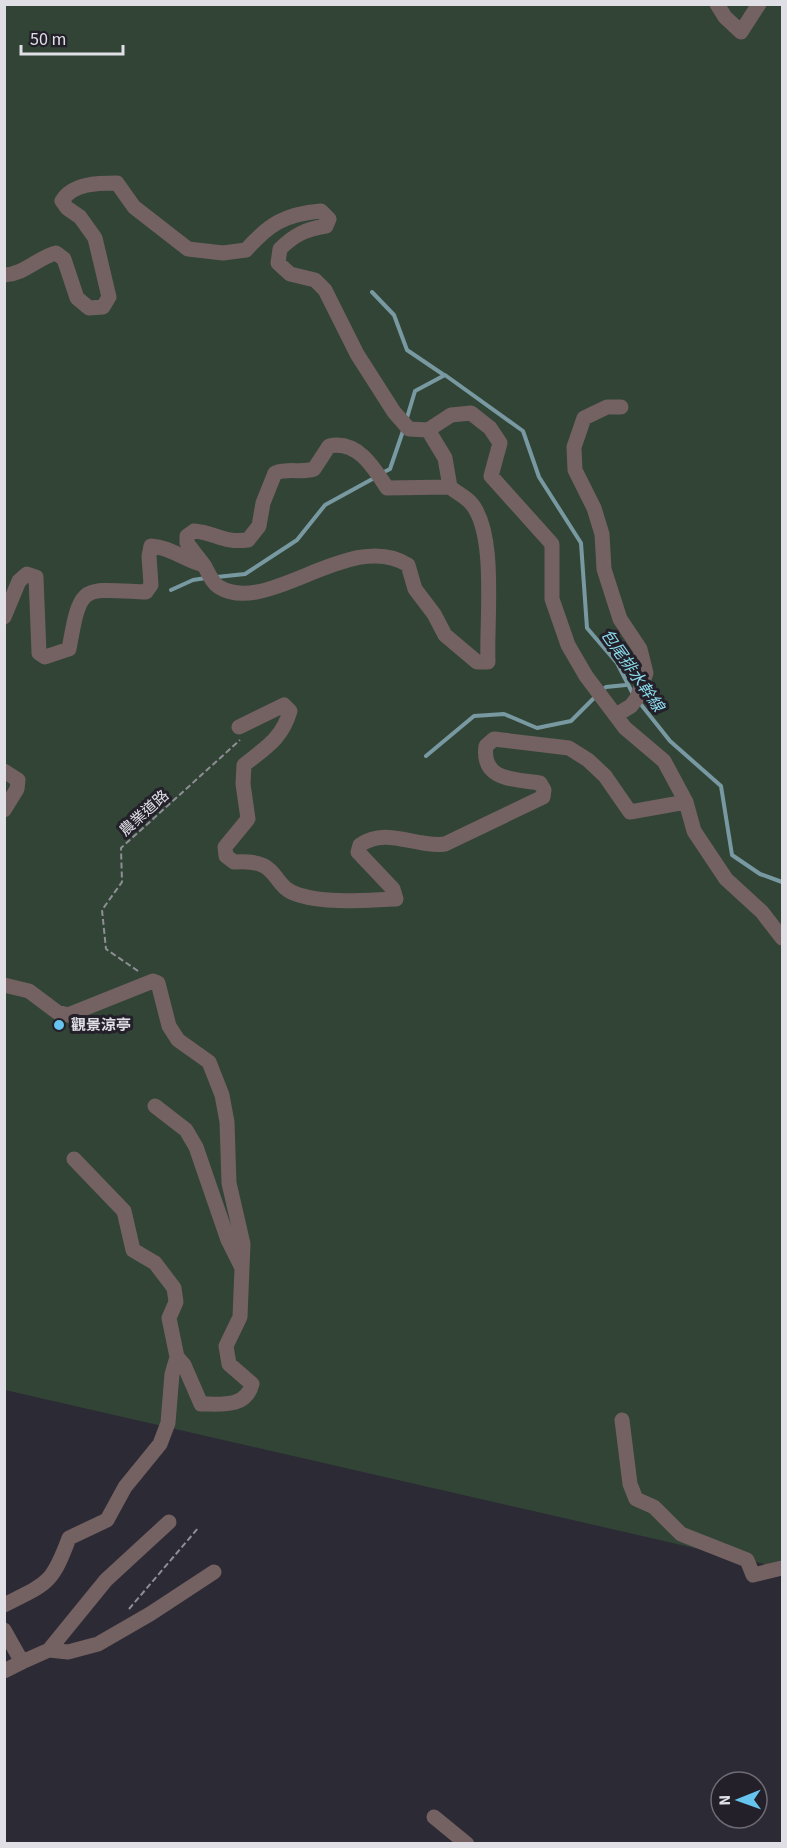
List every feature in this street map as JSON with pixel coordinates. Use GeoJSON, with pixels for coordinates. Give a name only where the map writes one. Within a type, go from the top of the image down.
{"type":"FeatureCollection","features":[{"type":"Feature","properties":{"kind":"lane"},"geometry":{"type":"LineString","coordinates":[[717,4],[725,17],[741,32],[759,4]]}},
{"type":"Feature","properties":{"kind":"lane"},"geometry":{"type":"LineString","coordinates":[[4,275],[26,270],[46,256],[56,253],[64,259],[77,298],[89,308],[103,307],[109,297],[95,238],[80,217],[67,208],[62,201],[66,193],[90,184],[117,183],[134,207],[188,249],[223,253],[246,250],[262,232],[295,213],[321,211],[329,219],[326,226],[306,229],[292,237],[280,249],[278,263],[290,274],[315,280],[324,290],[357,354],[394,412],[409,429],[428,430],[451,415],[471,413],[490,428],[500,443],[491,476],[552,544],[552,599],[568,645],[616,716],[626,728],[664,761],[686,802],[694,831],[726,879],[762,912],[783,938]]}},
{"type":"Feature","properties":{"kind":"lane"},"geometry":{"type":"LineString","coordinates":[[616,716],[634,702],[646,673],[640,649],[620,619],[604,568],[602,534],[594,507],[575,470],[574,447],[584,418],[607,407],[621,407]]}},
{"type":"Feature","properties":{"kind":"lane"},"geometry":{"type":"LineString","coordinates":[[428,430],[445,458],[450,487]]}},
{"type":"Feature","properties":{"kind":"lane"},"geometry":{"type":"LineString","coordinates":[[342,443],[355,448],[387,488],[450,487],[470,501],[483,524],[489,575],[488,662],[477,662],[444,634],[434,614],[415,589],[408,566],[397,558],[354,558],[283,585],[250,592],[228,591],[217,586],[187,543],[187,536],[194,531],[207,532],[229,542],[248,540],[259,526],[263,503],[275,473],[288,469],[305,472],[314,469],[329,446],[342,443]]}},
{"type":"Feature","properties":{"kind":"lane"},"geometry":{"type":"LineString","coordinates":[[4,617],[19,581],[27,574],[36,577],[39,653],[45,657],[69,649],[77,604],[87,594],[97,590],[146,592],[151,585],[149,556],[152,546],[162,547],[204,565]]}},
{"type":"Feature","properties":{"kind":"lane"},"geometry":{"type":"LineString","coordinates":[[240,733],[276,707],[284,705],[290,711],[287,721],[271,745],[244,765],[243,784],[248,819],[225,847],[226,856],[234,862],[251,860],[270,867],[280,881],[297,895],[351,901],[396,899],[393,889],[358,852],[360,845],[368,839],[390,836],[430,846],[445,844],[543,797],[544,790],[540,783],[504,779],[490,768],[484,758],[486,746],[494,739],[569,748],[588,760],[604,776],[630,812],[686,802]]}},
{"type":"Feature","properties":{"kind":"lane"},"geometry":{"type":"LineString","coordinates":[[4,771],[18,780],[17,789],[4,810]]}},
{"type":"Feature","properties":{"kind":"lane"},"geometry":{"type":"LineString","coordinates":[[4,985],[29,991],[57,1012],[68,1015],[153,981],[158,983],[169,1026],[178,1040],[210,1062],[222,1095],[227,1122],[229,1183],[243,1244],[240,1317],[226,1346],[229,1364],[252,1384],[249,1394],[234,1403],[201,1404],[184,1365],[177,1358]]}},
{"type":"Feature","properties":{"kind":"lane"},"geometry":{"type":"LineString","coordinates":[[155,1106],[186,1130],[196,1147],[228,1240],[242,1269]]}},
{"type":"Feature","properties":{"kind":"lane"},"geometry":{"type":"LineString","coordinates":[[4,1605],[39,1588],[57,1573],[69,1538],[107,1520],[125,1487],[160,1444],[168,1422],[172,1374],[177,1358],[169,1318],[176,1302],[174,1288],[155,1263],[133,1250],[124,1211],[74,1160]]}},
{"type":"Feature","properties":{"kind":"lane"},"geometry":{"type":"LineString","coordinates":[[622,1420],[630,1484],[636,1499],[654,1506],[681,1534],[747,1560],[753,1575],[783,1568]]}},
{"type":"Feature","properties":{"kind":"lane"},"geometry":{"type":"LineString","coordinates":[[4,1671],[50,1650],[106,1580],[169,1522]]}},
{"type":"Feature","properties":{"kind":"lane"},"geometry":{"type":"LineString","coordinates":[[50,1650],[68,1652],[98,1644],[122,1628],[150,1614],[214,1572]]}},
{"type":"Feature","properties":{"kind":"lane"},"geometry":{"type":"LineString","coordinates":[[4,1630],[22,1662]]}},
{"type":"Feature","properties":{"kind":"lane"},"geometry":{"type":"LineString","coordinates":[[434,1816],[467,1844]]}},
{"type":"Feature","properties":{"kind":"path","name":"農業道路"},"geometry":{"type":"LineString","coordinates":[[153,981],[106,949],[102,910],[122,882],[121,848],[240,733]]}},
{"type":"Feature","properties":{"kind":"path"},"geometry":{"type":"LineString","coordinates":[[122,1628],[127,1612],[199,1527]]}},
{"type":"Feature","properties":{"kind":"green space"},"geometry":{"type":"Polygon","coordinates":[[[5,5],[782,5],[782,1568],[5,1390],[5,5]]]}},
{"type":"Feature","properties":{"kind":"waterway"},"geometry":{"type":"LineString","coordinates":[[372,292],[394,315],[407,350],[444,375]]}},
{"type":"Feature","properties":{"kind":"waterway","name":"包尾排水幹線"},"geometry":{"type":"LineString","coordinates":[[406,421],[415,391],[445,375],[523,431],[539,477],[581,543],[587,628],[617,663],[633,694]]}},
{"type":"Feature","properties":{"kind":"waterway","name":"包尾排水幹線"},"geometry":{"type":"LineString","coordinates":[[382,473],[390,469],[403,431]]}},
{"type":"Feature","properties":{"kind":"waterway","name":"包尾排水幹線"},"geometry":{"type":"LineString","coordinates":[[217,577],[245,574],[297,540],[325,505],[376,477]]}},
{"type":"Feature","properties":{"kind":"waterway","name":"包尾排水幹線"},"geometry":{"type":"LineString","coordinates":[[171,590],[193,580],[206,578]]}},
{"type":"Feature","properties":{"kind":"waterway"},"geometry":{"type":"LineString","coordinates":[[601,691],[606,687],[626,685]]}},
{"type":"Feature","properties":{"kind":"waterway"},"geometry":{"type":"LineString","coordinates":[[426,756],[474,716],[504,714],[537,728],[571,721],[596,696]]}},
{"type":"Feature","properties":{"kind":"waterway","name":"包尾排水幹線"},"geometry":{"type":"LineString","coordinates":[[639,702],[670,741],[721,786],[732,855],[760,874],[782,882]]}},
{"type":"Feature","properties":{"kind":"place","name":"觀景涼亭"},"geometry":{"type":"Point","coordinates":[59,1025]}}]}
